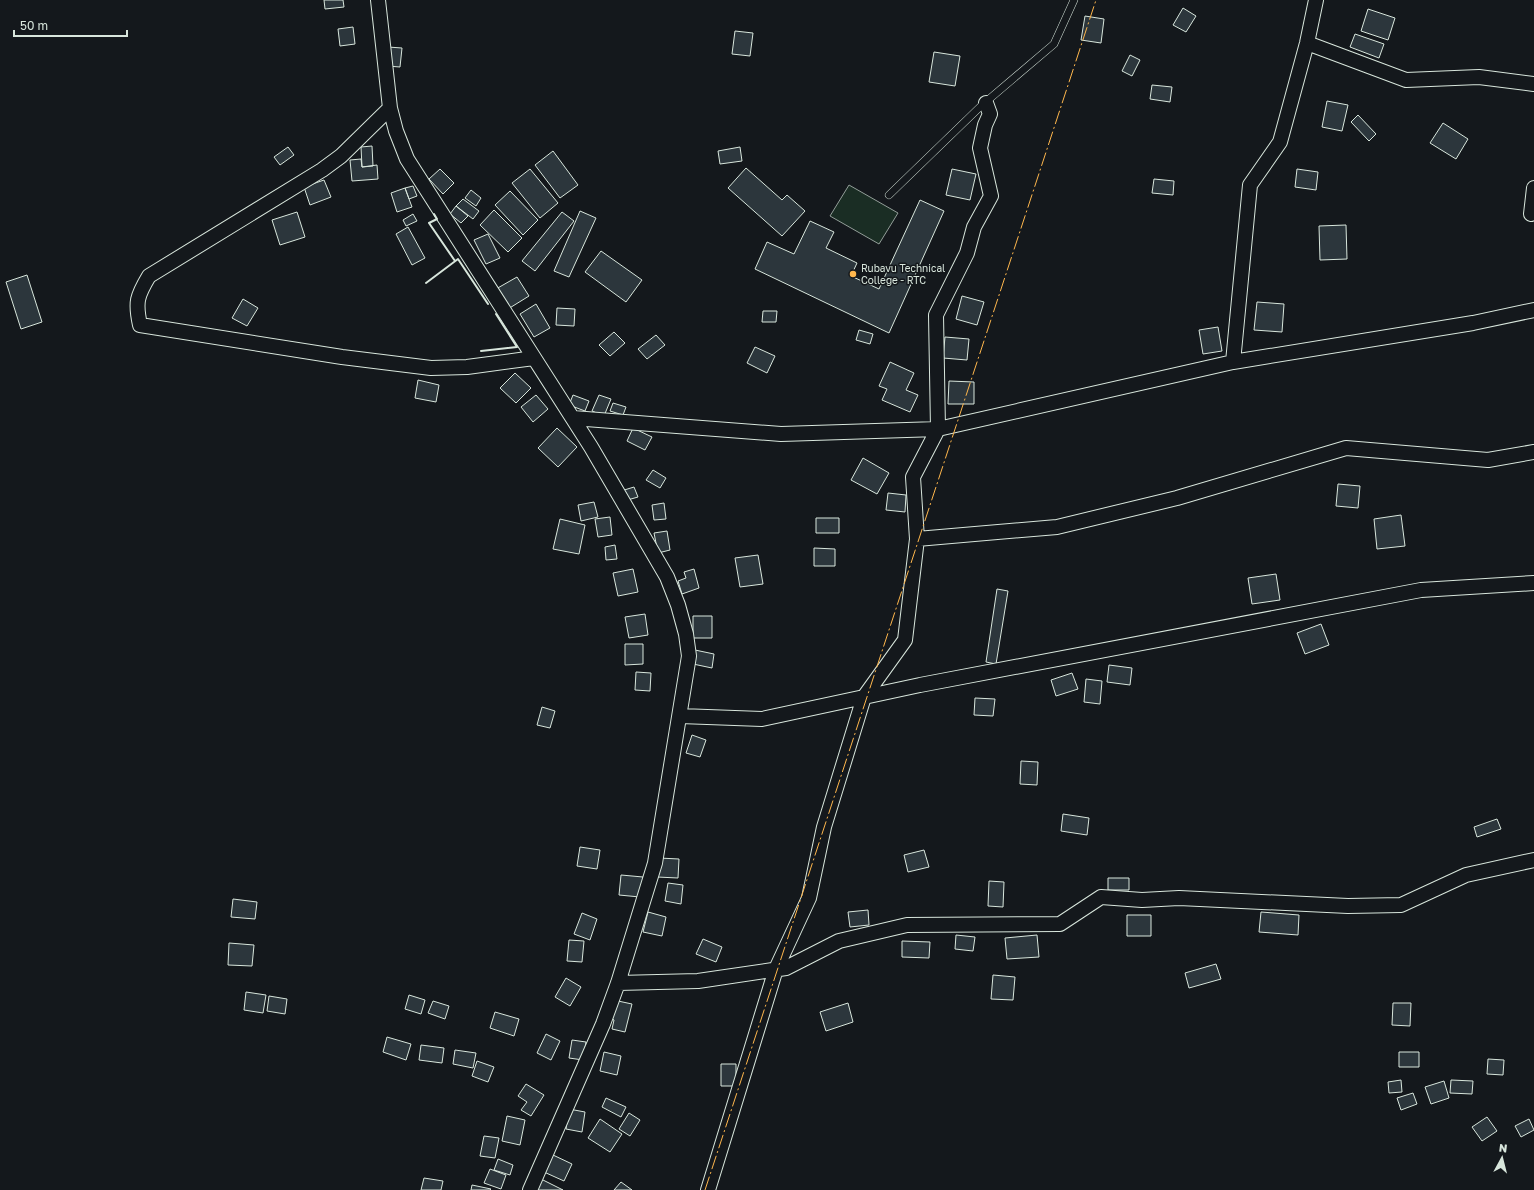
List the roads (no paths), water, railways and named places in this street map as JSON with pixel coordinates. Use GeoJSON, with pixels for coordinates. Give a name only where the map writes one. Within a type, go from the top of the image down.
{"type":"FeatureCollection","features":[{"type":"Feature","properties":{"kind":"street"},"geometry":{"type":"LineString","coordinates":[[378,0],[390,108],[396,131],[407,159],[573,418],[667,577],[678,605],[686,634],[689,656],[654,863],[618,983],[603,1024],[530,1190]]}},
{"type":"Feature","properties":{"kind":"street"},"geometry":{"type":"LineString","coordinates":[[1233,362],[1250,185],[1280,142],[1308,42],[1316,0]]}},
{"type":"Feature","properties":{"kind":"street"},"geometry":{"type":"LineString","coordinates":[[1308,42],[1406,80],[1479,77],[1534,84]]}},
{"type":"Feature","properties":{"kind":"street"},"geometry":{"type":"LineString","coordinates":[[708,1190],[776,969],[810,898],[824,826],[864,697],[905,640],[917,539],[913,477],[938,429],[936,315],[967,253],[974,227],[991,196],[980,148],[985,125],[990,114],[986,103]]}},
{"type":"Feature","properties":{"kind":"street"},"geometry":{"type":"LineString","coordinates":[[390,108],[340,156],[322,170],[149,276],[140,290],[136,308],[140,325],[342,357],[431,368],[467,367],[534,358]]}},
{"type":"Feature","properties":{"kind":"street"},"geometry":{"type":"LineString","coordinates":[[1531,214],[1534,188]]}},
{"type":"Feature","properties":{"kind":"street"},"geometry":{"type":"LineString","coordinates":[[573,418],[781,434],[938,429],[1233,362],[1473,323],[1534,310]]}},
{"type":"Feature","properties":{"kind":"street"},"geometry":{"type":"LineString","coordinates":[[917,539],[1057,527],[1177,498],[1346,448],[1488,460],[1534,452]]}},
{"type":"Feature","properties":{"kind":"street"},"geometry":{"type":"LineString","coordinates":[[680,716],[762,719],[927,684],[1421,590],[1534,583]]}},
{"type":"Feature","properties":{"kind":"street"},"geometry":{"type":"LineString","coordinates":[[618,983],[698,981],[786,968],[839,941],[906,926],[1060,924],[1101,896],[1142,900],[1179,898],[1348,906],[1401,905],[1466,875],[1534,860]]}},
{"type":"Feature","properties":{"kind":"lane"},"geometry":{"type":"LineString","coordinates":[[889,195],[986,103],[1054,44],[1074,0]]}},
{"type":"Feature","properties":{"kind":"place","name":"Rubavu Technical College - RTC"},"geometry":{"type":"Point","coordinates":[853,274]}}]}
